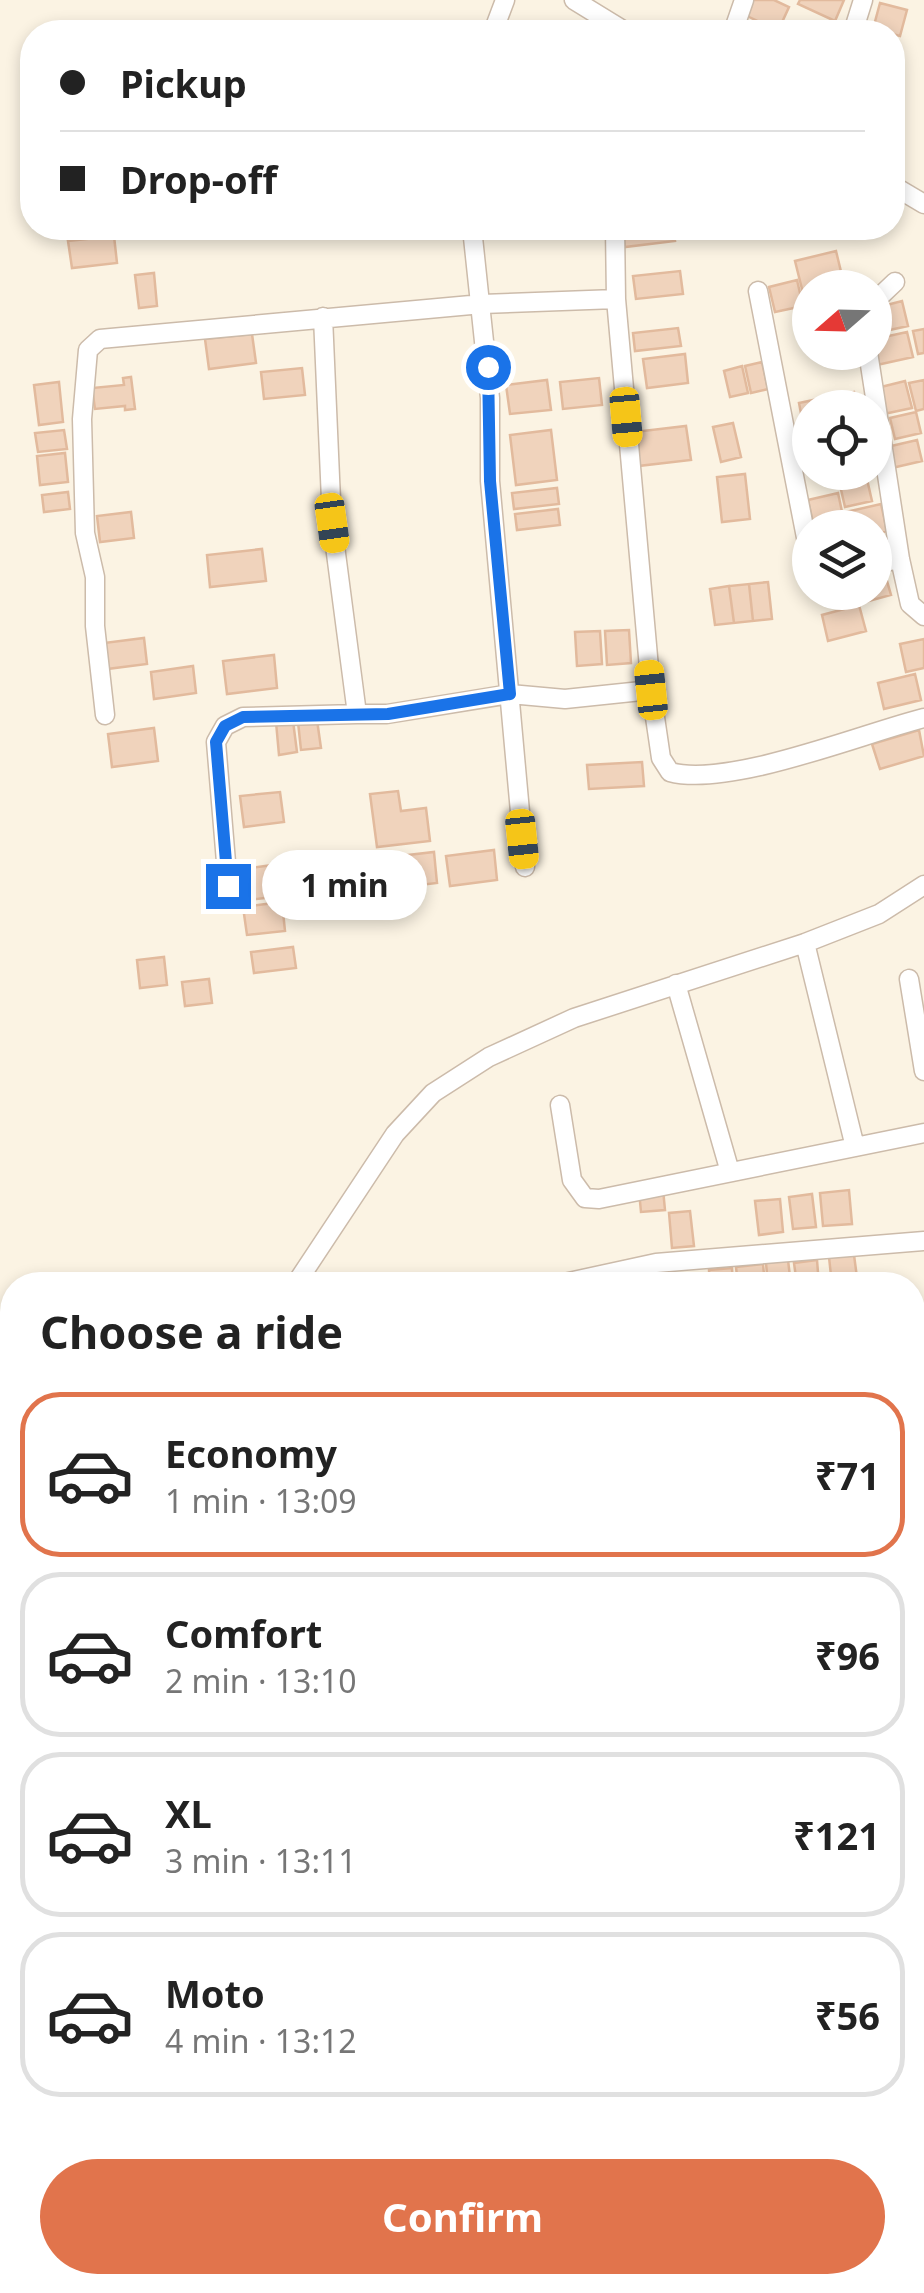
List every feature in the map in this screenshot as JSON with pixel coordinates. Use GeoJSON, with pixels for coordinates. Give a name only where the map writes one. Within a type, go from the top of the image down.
{"type":"FeatureCollection","features":[{"type":"Feature","properties":{"kind":"street"},"geometry":{"type":"LineString","coordinates":[[574,0],[606,20]]}},
{"type":"Feature","properties":{"kind":"street"},"geometry":{"type":"LineString","coordinates":[[474,240],[490,398],[492,500],[525,867]]}},
{"type":"Feature","properties":{"kind":"street"},"geometry":{"type":"LineString","coordinates":[[615,240],[616,299],[660,758],[670,772],[687,777],[724,773],[924,718]]}},
{"type":"Feature","properties":{"kind":"street"},"geometry":{"type":"LineString","coordinates":[[892,285],[895,282]]}},
{"type":"Feature","properties":{"kind":"street"},"geometry":{"type":"LineString","coordinates":[[758,291],[801,510]]}},
{"type":"Feature","properties":{"kind":"street"},"geometry":{"type":"LineString","coordinates":[[105,715],[94,626],[95,577],[85,533],[82,420],[88,350],[100,340],[323,316],[616,299]]}},
{"type":"Feature","properties":{"kind":"street"},"geometry":{"type":"LineString","coordinates":[[323,316],[332,523],[357,714]]}},
{"type":"Feature","properties":{"kind":"street"},"geometry":{"type":"LineString","coordinates":[[871,370],[900,559],[910,604],[924,616]]}},
{"type":"Feature","properties":{"kind":"street"},"geometry":{"type":"LineString","coordinates":[[892,561],[900,559]]}},
{"type":"Feature","properties":{"kind":"street"},"geometry":{"type":"LineString","coordinates":[[228,886],[216,742],[225,726],[243,717],[388,714],[510,694],[564,699],[651,690]]}},
{"type":"Feature","properties":{"kind":"street"},"geometry":{"type":"LineString","coordinates":[[304,1272],[395,1134],[433,1093],[489,1057],[574,1018],[805,943],[880,914],[924,885]]}},
{"type":"Feature","properties":{"kind":"street"},"geometry":{"type":"LineString","coordinates":[[805,943],[855,1147]]}},
{"type":"Feature","properties":{"kind":"street"},"geometry":{"type":"LineString","coordinates":[[909,980],[924,1071]]}},
{"type":"Feature","properties":{"kind":"street"},"geometry":{"type":"LineString","coordinates":[[676,984],[730,1172]]}},
{"type":"Feature","properties":{"kind":"street"},"geometry":{"type":"LineString","coordinates":[[560,1105],[572,1180],[586,1198],[599,1199],[924,1133]]}},
{"type":"Feature","properties":{"kind":"street"},"geometry":{"type":"LineString","coordinates":[[615,1272],[656,1263],[924,1241]]}},
{"type":"Feature","properties":{"kind":"building"},"geometry":{"type":"Polygon","coordinates":[[[752,0],[774,0],[789,7],[783,20],[755,20],[745,15],[752,0]]]}},
{"type":"Feature","properties":{"kind":"building"},"geometry":{"type":"Polygon","coordinates":[[[800,0],[844,0],[835,20],[798,4],[800,0]]]}},
{"type":"Feature","properties":{"kind":"building"},"geometry":{"type":"Polygon","coordinates":[[[880,3],[907,10],[904,20],[875,20],[880,3]]]}},
{"type":"Feature","properties":{"kind":"building"},"geometry":{"type":"Polygon","coordinates":[[[114,240],[117,263],[72,268],[68,241],[114,240]]]}},
{"type":"Feature","properties":{"kind":"building"},"geometry":{"type":"Polygon","coordinates":[[[624,240],[675,241],[625,247],[624,240]]]}},
{"type":"Feature","properties":{"kind":"building"},"geometry":{"type":"Polygon","coordinates":[[[836,251],[841,270],[797,270],[795,261],[836,251]]]}},
{"type":"Feature","properties":{"kind":"building"},"geometry":{"type":"Polygon","coordinates":[[[680,271],[683,294],[636,299],[633,276],[680,271]]]}},
{"type":"Feature","properties":{"kind":"building"},"geometry":{"type":"Polygon","coordinates":[[[154,273],[157,306],[139,308],[135,275],[154,273]]]}},
{"type":"Feature","properties":{"kind":"building"},"geometry":{"type":"Polygon","coordinates":[[[792,281],[792,308],[775,312],[769,287],[792,281]]]}},
{"type":"Feature","properties":{"kind":"building"},"geometry":{"type":"Polygon","coordinates":[[[902,301],[908,326],[892,330],[892,304],[902,301]]]}},
{"type":"Feature","properties":{"kind":"building"},"geometry":{"type":"Polygon","coordinates":[[[678,328],[681,346],[635,351],[633,333],[678,328]]]}},
{"type":"Feature","properties":{"kind":"building"},"geometry":{"type":"Polygon","coordinates":[[[924,329],[924,353],[918,354],[913,331],[924,329]]]}},
{"type":"Feature","properties":{"kind":"building"},"geometry":{"type":"Polygon","coordinates":[[[907,332],[913,357],[892,362],[892,335],[907,332]]]}},
{"type":"Feature","properties":{"kind":"building"},"geometry":{"type":"Polygon","coordinates":[[[252,334],[256,363],[209,369],[205,339],[252,334]]]}},
{"type":"Feature","properties":{"kind":"building"},"geometry":{"type":"Polygon","coordinates":[[[685,354],[688,383],[647,388],[643,359],[685,354]]]}},
{"type":"Feature","properties":{"kind":"building"},"geometry":{"type":"Polygon","coordinates":[[[762,362],[768,389],[751,393],[745,366],[762,362]]]}},
{"type":"Feature","properties":{"kind":"building"},"geometry":{"type":"Polygon","coordinates":[[[742,366],[748,393],[730,397],[724,371],[742,366]]]}},
{"type":"Feature","properties":{"kind":"building"},"geometry":{"type":"Polygon","coordinates":[[[302,368],[305,395],[264,399],[261,372],[302,368]]]}},
{"type":"Feature","properties":{"kind":"building"},"geometry":{"type":"Polygon","coordinates":[[[131,377],[135,409],[95,409],[92,388],[124,385],[123,378],[131,377]]]}},
{"type":"Feature","properties":{"kind":"building"},"geometry":{"type":"Polygon","coordinates":[[[599,378],[602,405],[563,409],[560,382],[599,378]]]}},
{"type":"Feature","properties":{"kind":"building"},"geometry":{"type":"Polygon","coordinates":[[[547,380],[551,410],[510,414],[506,385],[547,380]]]}},
{"type":"Feature","properties":{"kind":"building"},"geometry":{"type":"Polygon","coordinates":[[[924,380],[924,409],[916,411],[909,383],[924,380]]]}},
{"type":"Feature","properties":{"kind":"building"},"geometry":{"type":"Polygon","coordinates":[[[905,381],[912,408],[892,412],[892,390],[873,389],[905,381]]]}},
{"type":"Feature","properties":{"kind":"building"},"geometry":{"type":"Polygon","coordinates":[[[59,382],[63,422],[39,425],[34,385],[59,382]]]}},
{"type":"Feature","properties":{"kind":"building"},"geometry":{"type":"Polygon","coordinates":[[[916,412],[921,433],[895,439],[892,418],[916,412]]]}},
{"type":"Feature","properties":{"kind":"building"},"geometry":{"type":"Polygon","coordinates":[[[733,423],[741,457],[721,462],[713,427],[733,423]]]}},
{"type":"Feature","properties":{"kind":"building"},"geometry":{"type":"Polygon","coordinates":[[[686,426],[691,460],[638,466],[634,432],[686,426]]]}},
{"type":"Feature","properties":{"kind":"building"},"geometry":{"type":"Polygon","coordinates":[[[64,430],[67,449],[38,452],[35,433],[64,430]]]}},
{"type":"Feature","properties":{"kind":"building"},"geometry":{"type":"Polygon","coordinates":[[[551,430],[557,480],[516,485],[510,435],[551,430]]]}},
{"type":"Feature","properties":{"kind":"building"},"geometry":{"type":"Polygon","coordinates":[[[917,440],[922,461],[892,468],[892,446],[917,440]]]}},
{"type":"Feature","properties":{"kind":"building"},"geometry":{"type":"Polygon","coordinates":[[[65,453],[68,482],[40,485],[37,456],[65,453]]]}},
{"type":"Feature","properties":{"kind":"building"},"geometry":{"type":"Polygon","coordinates":[[[745,474],[750,519],[722,522],[717,477],[745,474]]]}},
{"type":"Feature","properties":{"kind":"building"},"geometry":{"type":"Polygon","coordinates":[[[557,488],[559,504],[514,509],[512,493],[557,488]]]}},
{"type":"Feature","properties":{"kind":"building"},"geometry":{"type":"Polygon","coordinates":[[[841,490],[869,490],[872,501],[845,507],[841,490]]]}},
{"type":"Feature","properties":{"kind":"building"},"geometry":{"type":"Polygon","coordinates":[[[68,492],[70,509],[44,512],[42,495],[68,492]]]}},
{"type":"Feature","properties":{"kind":"building"},"geometry":{"type":"Polygon","coordinates":[[[838,493],[842,510],[810,510],[808,500],[838,493]]]}},
{"type":"Feature","properties":{"kind":"building"},"geometry":{"type":"Polygon","coordinates":[[[881,504],[882,510],[855,510],[881,504]]]}},
{"type":"Feature","properties":{"kind":"building"},"geometry":{"type":"Polygon","coordinates":[[[558,509],[560,525],[517,530],[515,514],[558,509]]]}},
{"type":"Feature","properties":{"kind":"building"},"geometry":{"type":"Polygon","coordinates":[[[131,512],[134,538],[100,542],[97,516],[131,512]]]}},
{"type":"Feature","properties":{"kind":"building"},"geometry":{"type":"Polygon","coordinates":[[[262,549],[266,581],[210,587],[207,555],[262,549]]]}},
{"type":"Feature","properties":{"kind":"building"},"geometry":{"type":"Polygon","coordinates":[[[768,582],[772,619],[753,621],[749,584],[768,582]]]}},
{"type":"Feature","properties":{"kind":"building"},"geometry":{"type":"Polygon","coordinates":[[[749,584],[753,621],[734,623],[729,586],[749,584]]]}},
{"type":"Feature","properties":{"kind":"building"},"geometry":{"type":"Polygon","coordinates":[[[729,586],[734,623],[715,625],[710,589],[729,586]]]}},
{"type":"Feature","properties":{"kind":"building"},"geometry":{"type":"Polygon","coordinates":[[[860,610],[866,631],[828,641],[822,615],[860,610]]]}},
{"type":"Feature","properties":{"kind":"building"},"geometry":{"type":"Polygon","coordinates":[[[629,630],[631,663],[607,665],[605,631],[629,630]]]}},
{"type":"Feature","properties":{"kind":"building"},"geometry":{"type":"Polygon","coordinates":[[[600,631],[602,664],[577,666],[575,632],[600,631]]]}},
{"type":"Feature","properties":{"kind":"building"},"geometry":{"type":"Polygon","coordinates":[[[144,638],[147,664],[107,669],[104,643],[144,638]]]}},
{"type":"Feature","properties":{"kind":"building"},"geometry":{"type":"Polygon","coordinates":[[[924,639],[924,668],[906,672],[900,644],[924,639]]]}},
{"type":"Feature","properties":{"kind":"building"},"geometry":{"type":"Polygon","coordinates":[[[274,655],[277,688],[227,694],[223,661],[274,655]]]}},
{"type":"Feature","properties":{"kind":"building"},"geometry":{"type":"Polygon","coordinates":[[[193,666],[196,693],[154,699],[151,672],[193,666]]]}},
{"type":"Feature","properties":{"kind":"building"},"geometry":{"type":"Polygon","coordinates":[[[915,674],[921,700],[884,709],[878,683],[915,674]]]}},
{"type":"Feature","properties":{"kind":"building"},"geometry":{"type":"Polygon","coordinates":[[[317,720],[321,748],[301,750],[298,722],[317,720]]]}},
{"type":"Feature","properties":{"kind":"building"},"geometry":{"type":"Polygon","coordinates":[[[293,721],[297,752],[279,755],[276,722],[293,721]]]}},
{"type":"Feature","properties":{"kind":"building"},"geometry":{"type":"Polygon","coordinates":[[[154,728],[158,761],[112,767],[108,734],[154,728]]]}},
{"type":"Feature","properties":{"kind":"building"},"geometry":{"type":"Polygon","coordinates":[[[919,730],[924,756],[880,769],[872,744],[919,730]]]}},
{"type":"Feature","properties":{"kind":"building"},"geometry":{"type":"Polygon","coordinates":[[[642,762],[644,786],[589,789],[587,765],[642,762]]]}},
{"type":"Feature","properties":{"kind":"building"},"geometry":{"type":"Polygon","coordinates":[[[398,791],[401,811],[426,808],[430,841],[377,847],[370,794],[398,791]]]}},
{"type":"Feature","properties":{"kind":"building"},"geometry":{"type":"Polygon","coordinates":[[[280,792],[284,822],[244,827],[240,796],[280,792]]]}},
{"type":"Feature","properties":{"kind":"building"},"geometry":{"type":"Polygon","coordinates":[[[494,850],[497,880],[450,886],[446,856],[494,850]]]}},
{"type":"Feature","properties":{"kind":"building"},"geometry":{"type":"Polygon","coordinates":[[[434,852],[437,883],[377,890],[373,859],[434,852]]]}},
{"type":"Feature","properties":{"kind":"building"},"geometry":{"type":"Polygon","coordinates":[[[280,864],[284,896],[238,901],[235,870],[280,864]]]}},
{"type":"Feature","properties":{"kind":"building"},"geometry":{"type":"Polygon","coordinates":[[[282,902],[285,931],[247,935],[243,907],[282,902]]]}},
{"type":"Feature","properties":{"kind":"building"},"geometry":{"type":"Polygon","coordinates":[[[293,947],[296,968],[254,973],[251,952],[293,947]]]}},
{"type":"Feature","properties":{"kind":"building"},"geometry":{"type":"Polygon","coordinates":[[[164,957],[167,985],[140,988],[137,960],[164,957]]]}},
{"type":"Feature","properties":{"kind":"building"},"geometry":{"type":"Polygon","coordinates":[[[209,979],[212,1003],[185,1006],[182,982],[209,979]]]}},
{"type":"Feature","properties":{"kind":"building"},"geometry":{"type":"Polygon","coordinates":[[[663,1189],[665,1210],[641,1212],[639,1191],[663,1189]]]}},
{"type":"Feature","properties":{"kind":"building"},"geometry":{"type":"Polygon","coordinates":[[[849,1190],[852,1224],[823,1226],[820,1193],[849,1190]]]}},
{"type":"Feature","properties":{"kind":"building"},"geometry":{"type":"Polygon","coordinates":[[[812,1194],[816,1227],[793,1229],[789,1197],[812,1194]]]}},
{"type":"Feature","properties":{"kind":"building"},"geometry":{"type":"Polygon","coordinates":[[[780,1199],[783,1232],[759,1235],[755,1201],[780,1199]]]}},
{"type":"Feature","properties":{"kind":"building"},"geometry":{"type":"Polygon","coordinates":[[[690,1211],[694,1246],[672,1248],[669,1213],[690,1211]]]}},
{"type":"Feature","properties":{"kind":"building"},"geometry":{"type":"Polygon","coordinates":[[[854,1255],[856,1272],[831,1272],[829,1257],[854,1255]]]}},
{"type":"Feature","properties":{"kind":"building"},"geometry":{"type":"Polygon","coordinates":[[[788,1260],[789,1272],[767,1272],[766,1263],[788,1260]]]}},
{"type":"Feature","properties":{"kind":"building"},"geometry":{"type":"Polygon","coordinates":[[[817,1260],[818,1272],[795,1272],[794,1263],[817,1260]]]}},
{"type":"Feature","properties":{"kind":"building"},"geometry":{"type":"Polygon","coordinates":[[[763,1264],[764,1272],[737,1272],[736,1267],[763,1264]]]}},
{"type":"Feature","properties":{"kind":"building"},"geometry":{"type":"Polygon","coordinates":[[[732,1268],[732,1272],[709,1272],[732,1268]]]}},
{"type":"Feature","properties":{"kind":"route"},"geometry":{"type":"LineString","coordinates":[[228,886],[216,742],[225,726],[243,717],[388,714],[510,694],[490,481],[488,367]]}}]}
